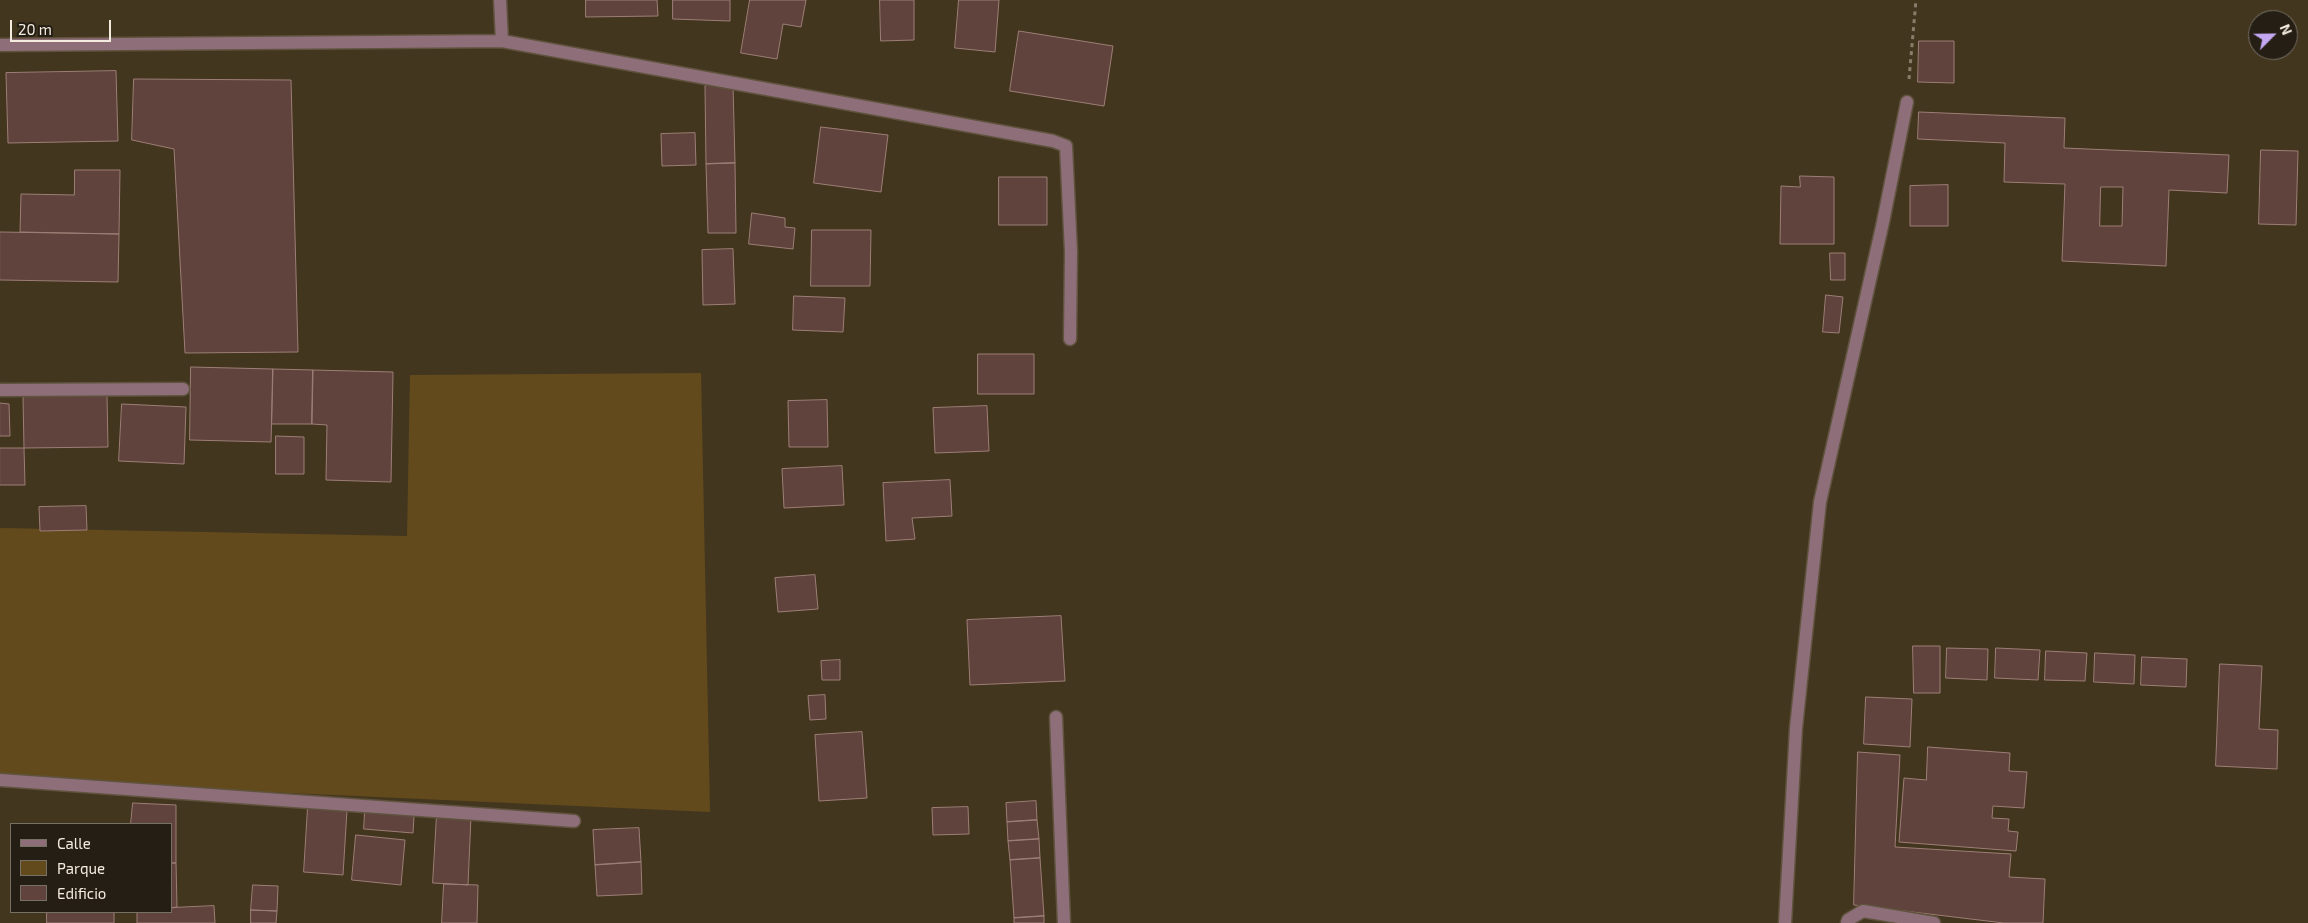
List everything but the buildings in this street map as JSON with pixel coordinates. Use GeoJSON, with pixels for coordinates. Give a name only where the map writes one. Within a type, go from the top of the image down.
{"type":"FeatureCollection","features":[{"type":"Feature","properties":{"kind":"street"},"geometry":{"type":"LineString","coordinates":[[500,0],[502,41]]}},
{"type":"Feature","properties":{"kind":"street"},"geometry":{"type":"LineString","coordinates":[[0,45],[502,41],[1053,141],[1066,146],[1071,252],[1070,339]]}},
{"type":"Feature","properties":{"kind":"street"},"geometry":{"type":"LineString","coordinates":[[1785,923],[1796,728],[1820,502],[1884,222],[1907,102]]}},
{"type":"Feature","properties":{"kind":"street"},"geometry":{"type":"LineString","coordinates":[[0,390],[184,389]]}},
{"type":"Feature","properties":{"kind":"street"},"geometry":{"type":"LineString","coordinates":[[1056,717],[1064,923]]}},
{"type":"Feature","properties":{"kind":"street"},"geometry":{"type":"LineString","coordinates":[[0,780],[574,821]]}},
{"type":"Feature","properties":{"kind":"street"},"geometry":{"type":"LineString","coordinates":[[1847,923],[1848,920],[1863,911],[1934,923]]}},
{"type":"Feature","properties":{"kind":"path"},"geometry":{"type":"LineString","coordinates":[[1907,102],[1916,0]]}},
{"type":"Feature","properties":{"kind":"green space"},"geometry":{"type":"Polygon","coordinates":[[[701,373],[710,812],[0,780],[0,528],[407,536],[410,375],[701,373]]]}}]}
